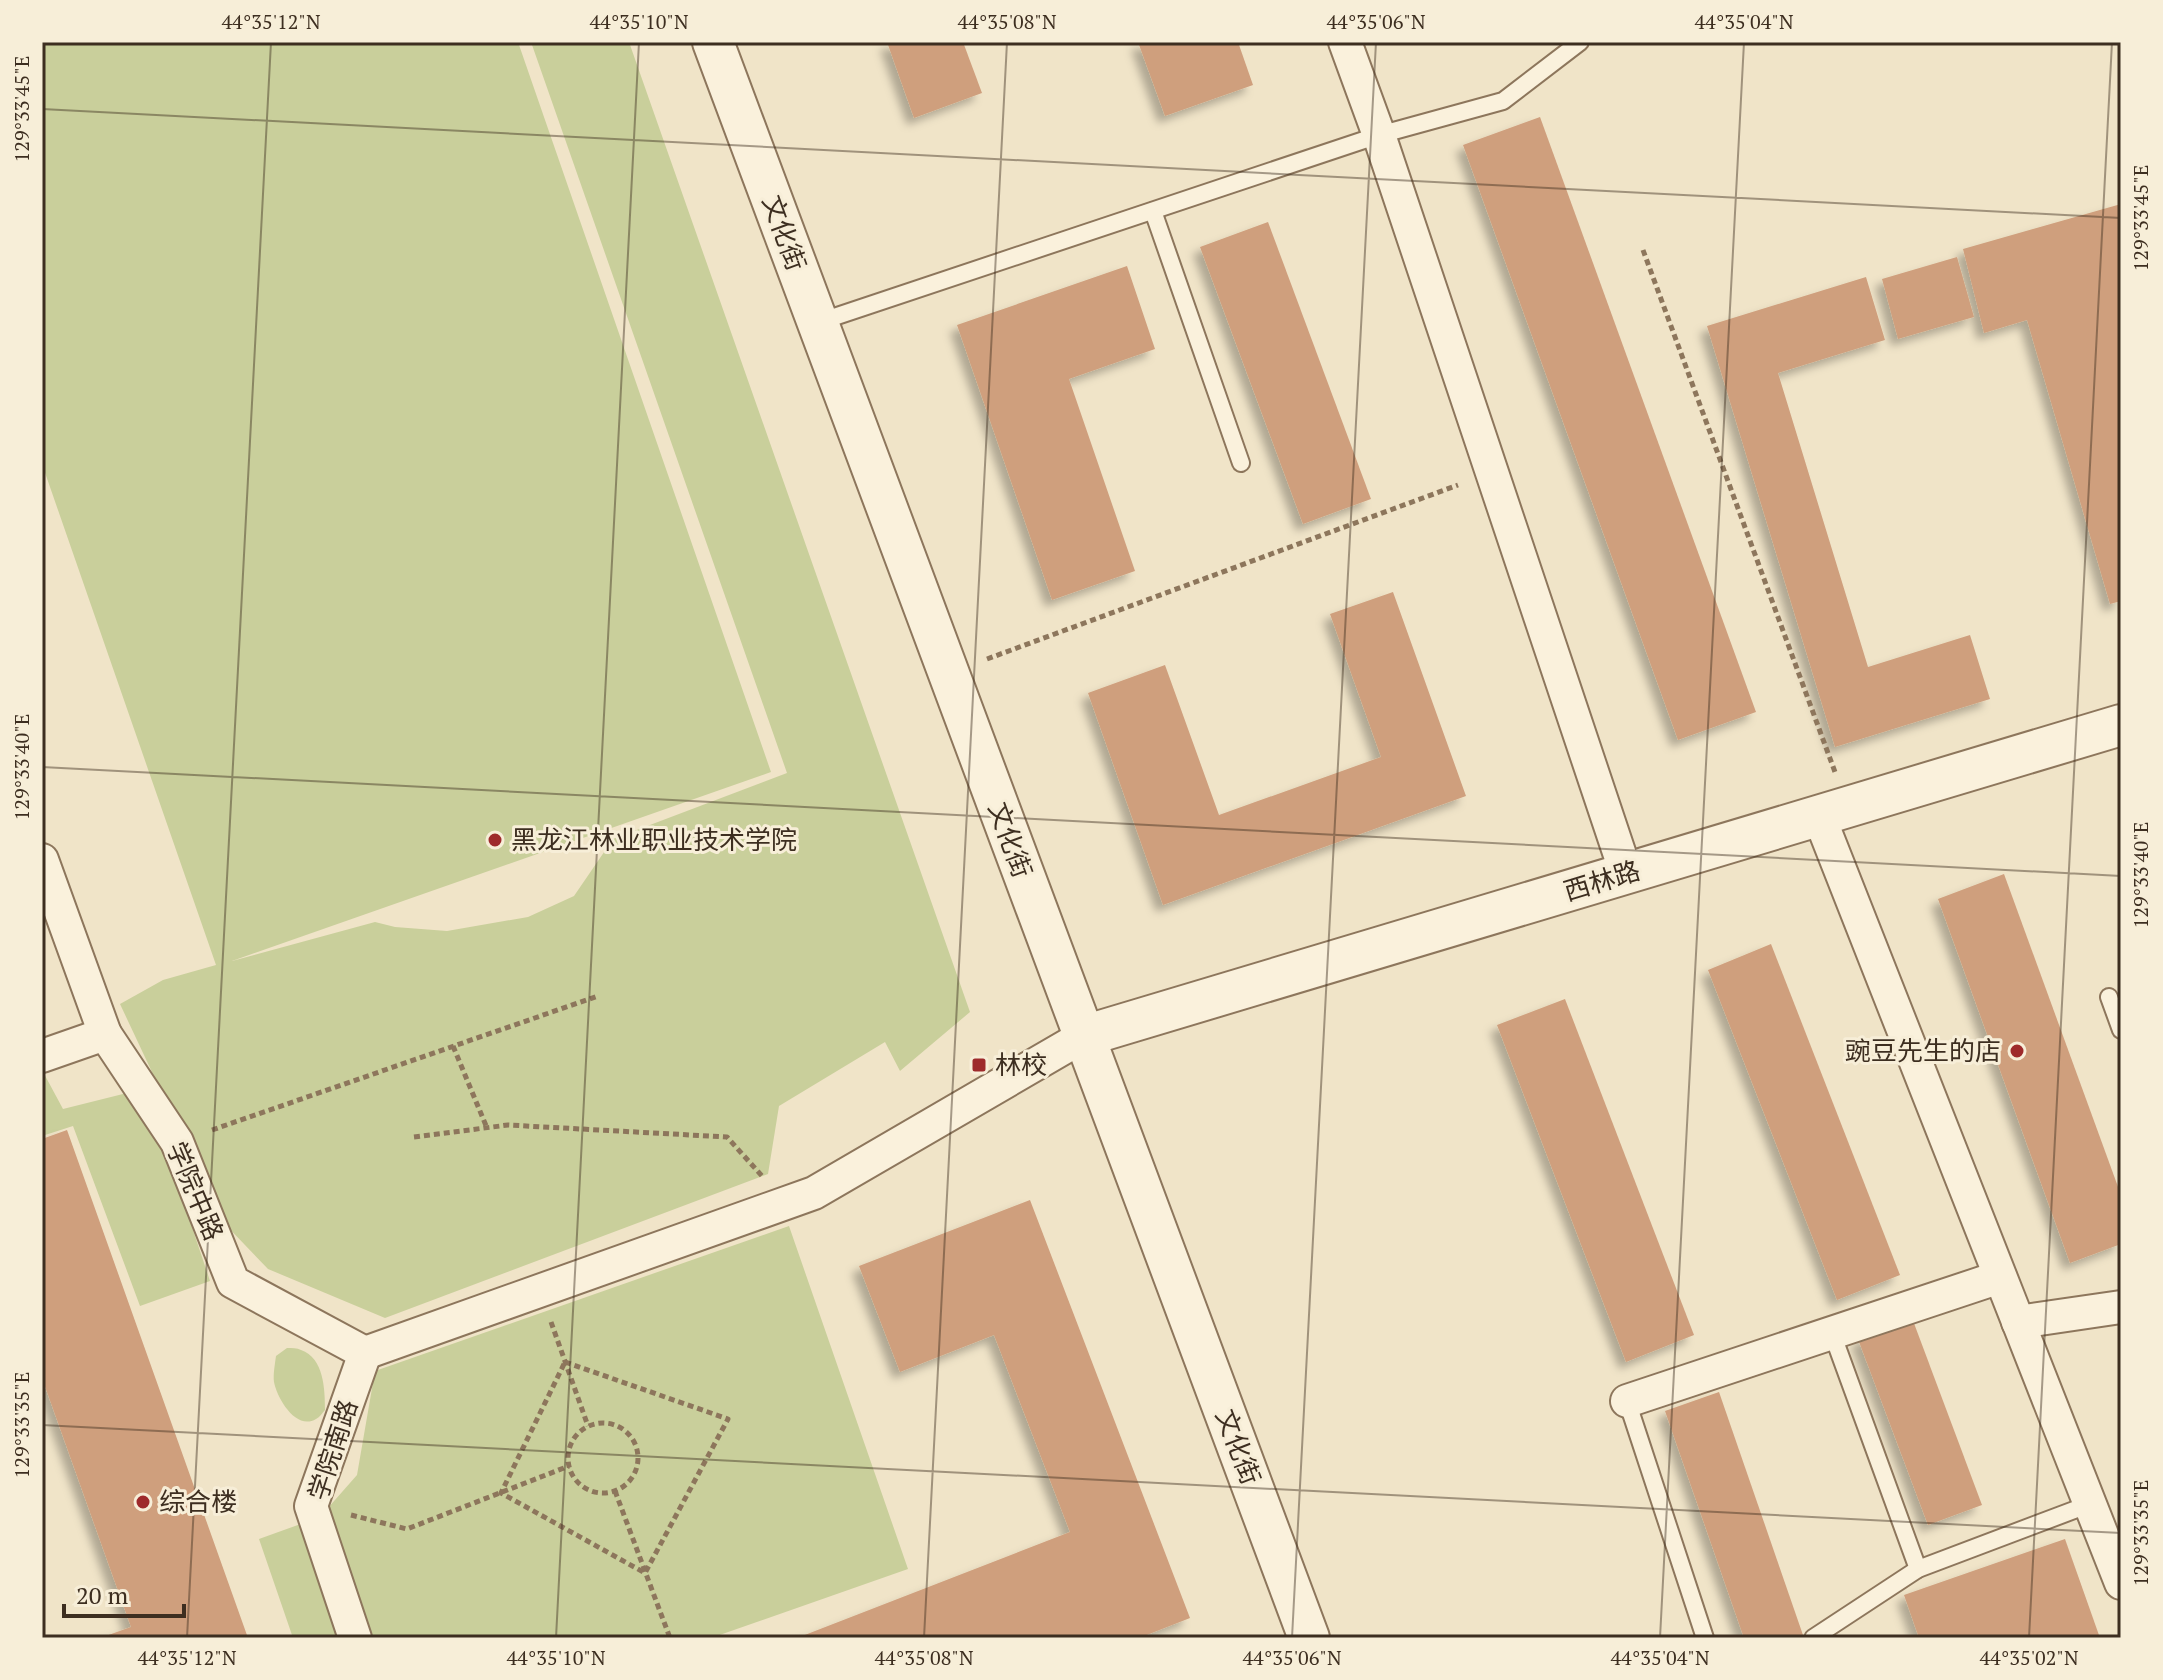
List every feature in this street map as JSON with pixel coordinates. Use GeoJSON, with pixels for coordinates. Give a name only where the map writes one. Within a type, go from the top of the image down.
{"type":"FeatureCollection","features":[{"type":"Feature","properties":{"kind":"street","name":"文化街"},"geometry":{"type":"LineString","coordinates":[[713,42],[1309,1638]]}},
{"type":"Feature","properties":{"kind":"street"},"geometry":{"type":"LineString","coordinates":[[1345,42],[1379,135],[1626,873]]}},
{"type":"Feature","properties":{"kind":"street","name":"西林路"},"geometry":{"type":"LineString","coordinates":[[1084,1036],[2121,725]]}},
{"type":"Feature","properties":{"kind":"street"},"geometry":{"type":"LineString","coordinates":[[1834,811],[2000,1277],[2121,1583]]}},
{"type":"Feature","properties":{"kind":"street","name":"学院中路"},"geometry":{"type":"LineString","coordinates":[[42,860],[105,1034],[177,1142],[233,1282],[365,1353]]}},
{"type":"Feature","properties":{"kind":"street"},"geometry":{"type":"LineString","coordinates":[[42,1056],[105,1034]]}},
{"type":"Feature","properties":{"kind":"street"},"geometry":{"type":"LineString","coordinates":[[365,1353],[814,1193],[1084,1036]]}},
{"type":"Feature","properties":{"kind":"street"},"geometry":{"type":"LineString","coordinates":[[1627,1401],[2000,1277]]}},
{"type":"Feature","properties":{"kind":"street"},"geometry":{"type":"LineString","coordinates":[[2018,1322],[2121,1307]]}},
{"type":"Feature","properties":{"kind":"street","name":"学院南路"},"geometry":{"type":"LineString","coordinates":[[355,1638],[311,1506],[365,1353]]}},
{"type":"Feature","properties":{"kind":"lane"},"geometry":{"type":"LineString","coordinates":[[817,323],[1379,135],[1503,101],[1580,42]]}},
{"type":"Feature","properties":{"kind":"lane"},"geometry":{"type":"LineString","coordinates":[[1153,211],[1241,463]]}},
{"type":"Feature","properties":{"kind":"lane"},"geometry":{"type":"LineString","coordinates":[[2109,997],[2121,1030]]}},
{"type":"Feature","properties":{"kind":"lane"},"geometry":{"type":"LineString","coordinates":[[1832,1333],[1918,1569]]}},
{"type":"Feature","properties":{"kind":"lane"},"geometry":{"type":"LineString","coordinates":[[1627,1401],[1705,1638]]}},
{"type":"Feature","properties":{"kind":"lane"},"geometry":{"type":"LineString","coordinates":[[1813,1638],[1918,1569],[2090,1504]]}},
{"type":"Feature","properties":{"kind":"path"},"geometry":{"type":"LineString","coordinates":[[1643,250],[1834,811]]}},
{"type":"Feature","properties":{"kind":"path"},"geometry":{"type":"LineString","coordinates":[[948,674],[1492,473]]}},
{"type":"Feature","properties":{"kind":"path"},"geometry":{"type":"LineString","coordinates":[[177,1142],[598,996]]}},
{"type":"Feature","properties":{"kind":"path"},"geometry":{"type":"LineString","coordinates":[[453,1046],[487,1128]]}},
{"type":"Feature","properties":{"kind":"path"},"geometry":{"type":"LineString","coordinates":[[414,1137],[508,1125],[727,1137],[786,1203]]}},
{"type":"Feature","properties":{"kind":"path"},"geometry":{"type":"LineString","coordinates":[[539,1291],[588,1426]]}},
{"type":"Feature","properties":{"kind":"path"},"geometry":{"type":"LineString","coordinates":[[501,1493],[565,1362]]}},
{"type":"Feature","properties":{"kind":"path"},"geometry":{"type":"LineString","coordinates":[[565,1362],[728,1419],[645,1573]]}},
{"type":"Feature","properties":{"kind":"path"},"geometry":{"type":"LineString","coordinates":[[610,1424],[620,1428],[635,1445],[637,1467],[625,1485],[615,1491],[592,1491],[573,1477],[568,1454],[578,1433],[588,1426],[610,1424]]}},
{"type":"Feature","properties":{"kind":"path"},"geometry":{"type":"LineString","coordinates":[[311,1506],[407,1529],[569,1466]]}},
{"type":"Feature","properties":{"kind":"path"},"geometry":{"type":"LineString","coordinates":[[615,1491],[670,1638]]}},
{"type":"Feature","properties":{"kind":"path"},"geometry":{"type":"LineString","coordinates":[[501,1493],[645,1573]]}},
{"type":"Feature","properties":{"kind":"green space"},"geometry":{"type":"Polygon","coordinates":[[[42,42],[518,42],[771,772],[232,961],[375,922],[395,927],[447,931],[528,917],[574,896],[613,839],[787,773],[531,42],[629,42],[970,1012],[900,1071],[885,1042],[779,1106],[768,1174],[385,1318],[268,1269],[222,1221],[120,1004],[163,980],[216,965],[42,464],[42,42]]]}},
{"type":"Feature","properties":{"kind":"green space"},"geometry":{"type":"Polygon","coordinates":[[[42,1070],[63,1109],[127,1093],[166,1149],[210,1281],[140,1306],[73,1126],[42,1136],[42,1070]]]}},
{"type":"Feature","properties":{"kind":"green space"},"geometry":{"type":"Polygon","coordinates":[[[789,1226],[908,1569],[711,1638],[293,1638],[259,1539],[320,1517],[357,1475],[375,1371],[789,1226]]]}},
{"type":"Feature","properties":{"kind":"green space"},"geometry":{"type":"Polygon","coordinates":[[[287,1348],[309,1354],[322,1375],[325,1410],[309,1422],[301,1421],[289,1411],[276,1389],[276,1356],[287,1348]]]}},
{"type":"Feature","properties":{"kind":"building"},"geometry":{"type":"Polygon","coordinates":[[[887,42],[963,42],[982,93],[914,118],[887,42]]]}},
{"type":"Feature","properties":{"kind":"building"},"geometry":{"type":"Polygon","coordinates":[[[1138,42],[1238,42],[1253,85],[1165,116],[1138,42]]]}},
{"type":"Feature","properties":{"kind":"building"},"geometry":{"type":"Polygon","coordinates":[[[1540,117],[1756,712],[1678,740],[1463,145],[1540,117]]]}},
{"type":"Feature","properties":{"kind":"building"},"geometry":{"type":"Polygon","coordinates":[[[2121,204],[2121,601],[2110,604],[2027,320],[1984,333],[1963,249],[2121,204]]]}},
{"type":"Feature","properties":{"kind":"building"},"geometry":{"type":"Polygon","coordinates":[[[1268,222],[1371,499],[1303,524],[1200,247],[1268,222]]]}},
{"type":"Feature","properties":{"kind":"building"},"geometry":{"type":"Polygon","coordinates":[[[1957,257],[1974,317],[1898,339],[1882,279],[1957,257]]]}},
{"type":"Feature","properties":{"kind":"building"},"geometry":{"type":"Polygon","coordinates":[[[1127,266],[1155,349],[1069,379],[1135,571],[1052,600],[957,325],[1127,266]]]}},
{"type":"Feature","properties":{"kind":"building"},"geometry":{"type":"Polygon","coordinates":[[[1866,277],[1885,340],[1778,373],[1868,667],[1970,635],[1990,699],[1835,747],[1707,326],[1866,277]]]}},
{"type":"Feature","properties":{"kind":"building"},"geometry":{"type":"Polygon","coordinates":[[[1393,592],[1466,796],[1163,905],[1088,693],[1165,665],[1219,815],[1381,757],[1330,614],[1393,592]]]}},
{"type":"Feature","properties":{"kind":"building"},"geometry":{"type":"Polygon","coordinates":[[[2004,874],[2121,1195],[2121,1244],[2070,1263],[1938,899],[2004,874]]]}},
{"type":"Feature","properties":{"kind":"building"},"geometry":{"type":"Polygon","coordinates":[[[1771,944],[1900,1275],[1837,1300],[1708,970],[1771,944]]]}},
{"type":"Feature","properties":{"kind":"building"},"geometry":{"type":"Polygon","coordinates":[[[1565,999],[1694,1335],[1626,1362],[1497,1025],[1565,999]]]}},
{"type":"Feature","properties":{"kind":"building","name":"综合楼"},"geometry":{"type":"Polygon","coordinates":[[[67,1130],[248,1638],[100,1638],[131,1627],[42,1378],[42,1139],[67,1130]]]}},
{"type":"Feature","properties":{"kind":"building"},"geometry":{"type":"Polygon","coordinates":[[[1030,1200],[1190,1618],[1139,1638],[797,1638],[1070,1532],[994,1335],[900,1372],[859,1266],[1030,1200]]]}},
{"type":"Feature","properties":{"kind":"building"},"geometry":{"type":"Polygon","coordinates":[[[1912,1318],[1982,1505],[1928,1525],[1858,1339],[1912,1318]]]}},
{"type":"Feature","properties":{"kind":"building"},"geometry":{"type":"Polygon","coordinates":[[[1719,1392],[1804,1638],[1744,1638],[1665,1411],[1719,1392]]]}},
{"type":"Feature","properties":{"kind":"building"},"geometry":{"type":"Polygon","coordinates":[[[2065,1539],[2100,1638],[1919,1638],[1904,1595],[2065,1539]]]}},
{"type":"Feature","properties":{"kind":"place","name":"黑龙江林业职业技术学院"},"geometry":{"type":"Point","coordinates":[495,840]}},
{"type":"Feature","properties":{"kind":"place","name":"豌豆先生的店"},"geometry":{"type":"Point","coordinates":[2017,1051]}},
{"type":"Feature","properties":{"kind":"place","name":"林校"},"geometry":{"type":"Point","coordinates":[979,1065]}},
{"type":"Feature","properties":{"kind":"place","name":"综合楼"},"geometry":{"type":"Point","coordinates":[143,1502]}}]}
